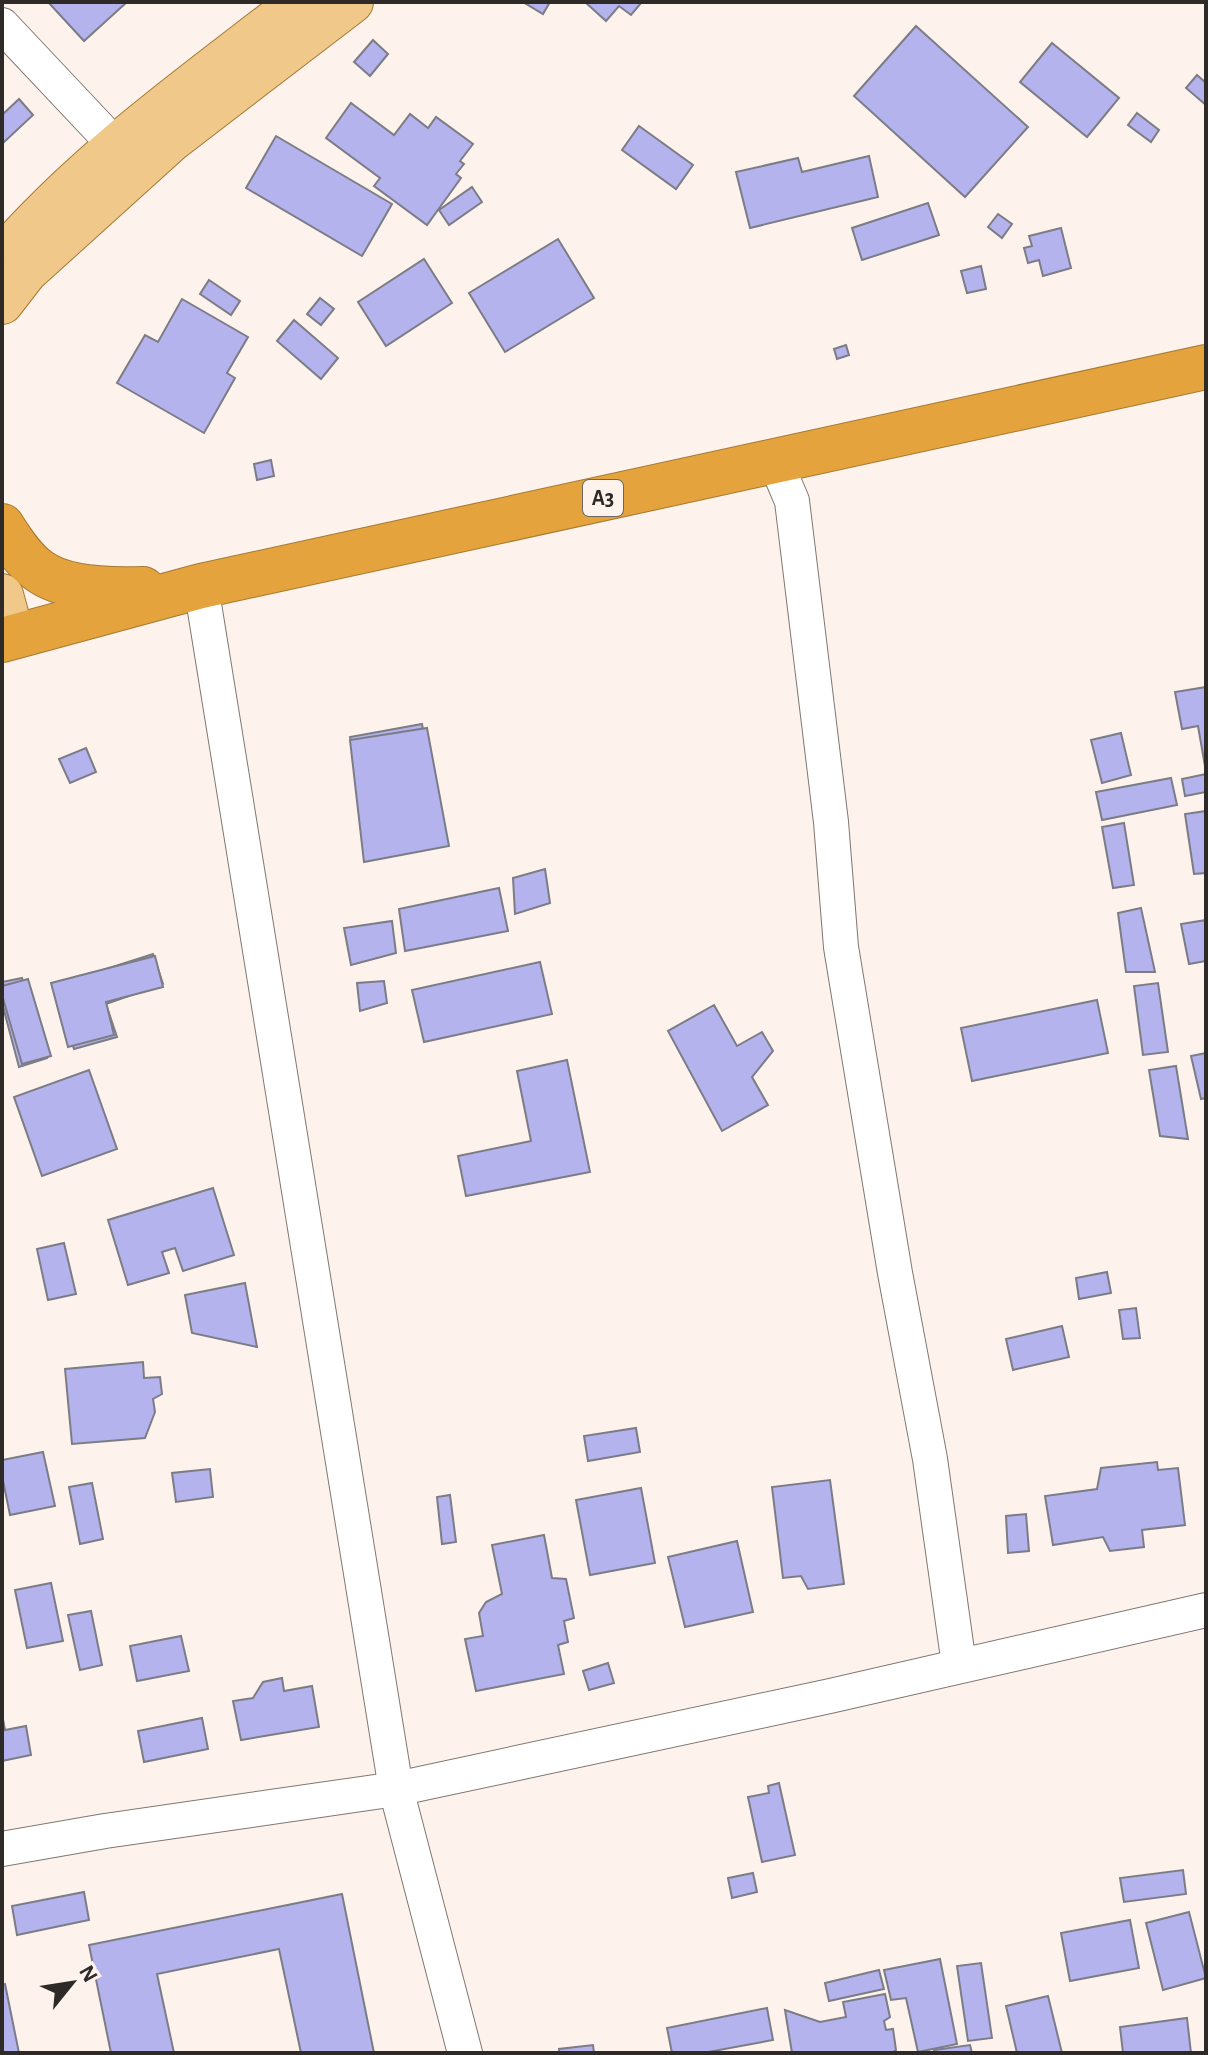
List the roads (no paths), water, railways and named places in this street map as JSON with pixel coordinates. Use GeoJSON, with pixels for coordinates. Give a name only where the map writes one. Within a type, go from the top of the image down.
{"type":"FeatureCollection","features":[{"type":"Feature","properties":{"kind":"highway","name":"A3"},"geometry":{"type":"LineString","coordinates":[[7,638],[201,586],[1206,367]]}},
{"type":"Feature","properties":{"kind":"highway"},"geometry":{"type":"LineString","coordinates":[[2,526],[16,548],[37,570],[53,580],[110,591],[201,586]]}},
{"type":"Feature","properties":{"kind":"main road"},"geometry":{"type":"LineString","coordinates":[[2,257],[31,224],[115,145],[299,2]]}},
{"type":"Feature","properties":{"kind":"main road"},"geometry":{"type":"LineString","coordinates":[[2,303],[26,272],[172,140],[352,2]]}},
{"type":"Feature","properties":{"kind":"main road"},"geometry":{"type":"LineString","coordinates":[[2,595],[7,638]]}},
{"type":"Feature","properties":{"kind":"street"},"geometry":{"type":"LineString","coordinates":[[2,25],[115,145]]}},
{"type":"Feature","properties":{"kind":"street"},"geometry":{"type":"LineString","coordinates":[[775,461],[792,501],[831,822],[841,947],[895,1273],[930,1459],[959,1665]]}},
{"type":"Feature","properties":{"kind":"street"},"geometry":{"type":"LineString","coordinates":[[201,586],[396,1789],[465,2053]]}},
{"type":"Feature","properties":{"kind":"street"},"geometry":{"type":"LineString","coordinates":[[2,1849],[396,1789],[830,1696],[1206,1610]]}}]}
